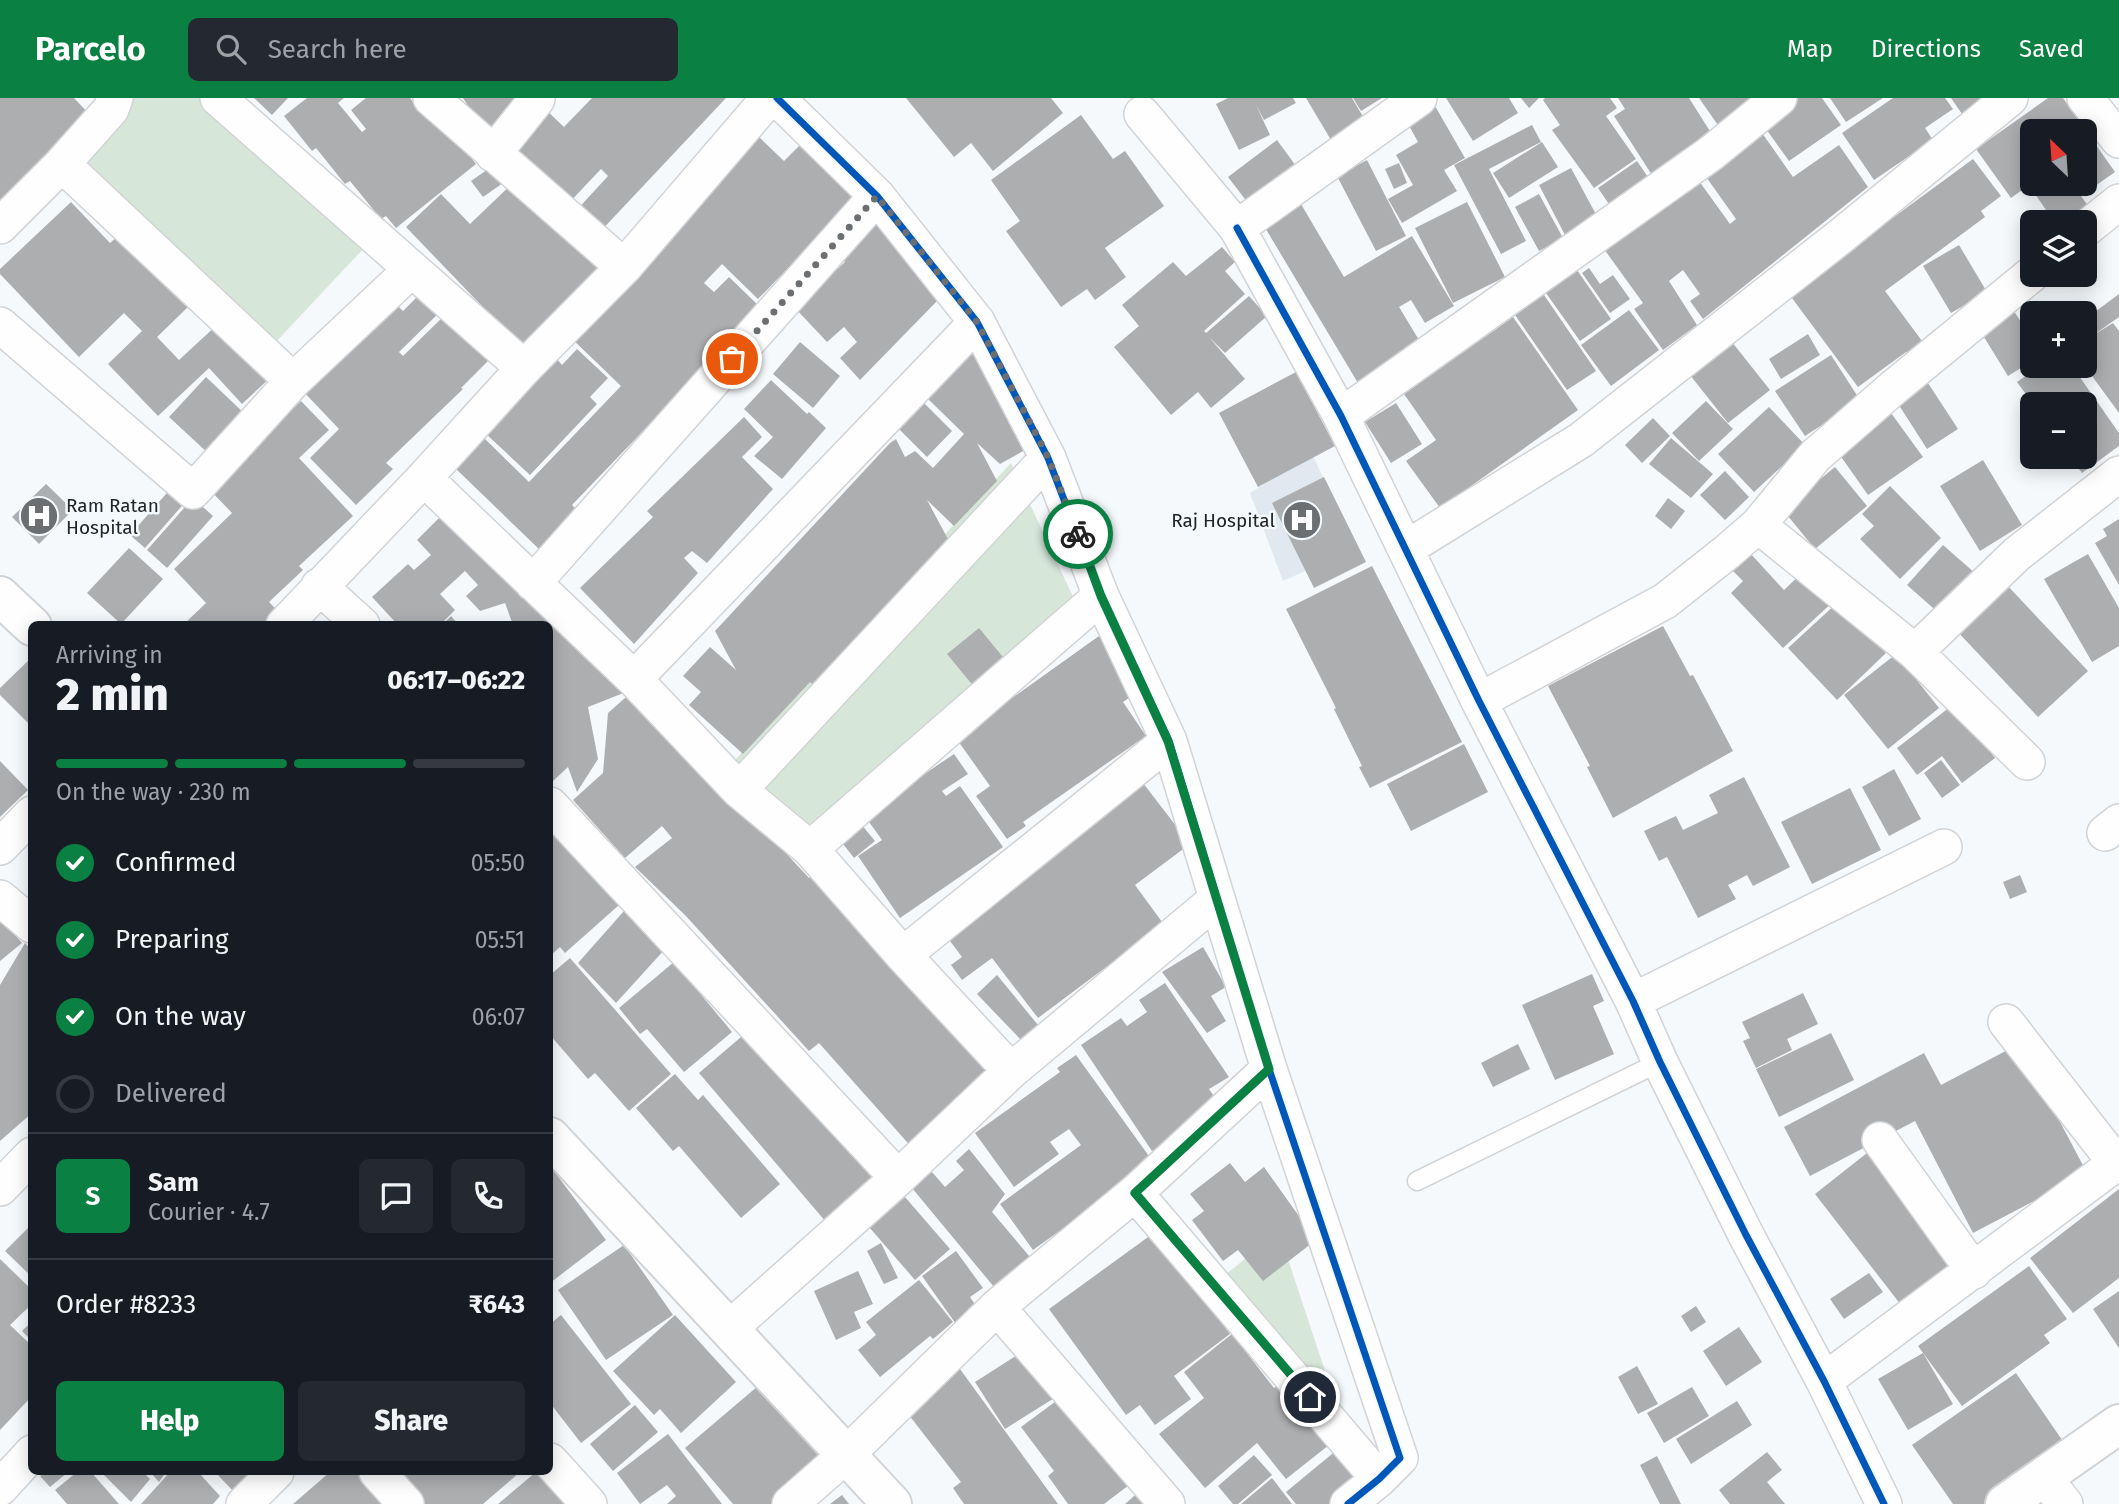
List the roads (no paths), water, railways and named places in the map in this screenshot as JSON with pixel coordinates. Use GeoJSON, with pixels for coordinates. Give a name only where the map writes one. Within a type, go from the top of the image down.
{"type":"FeatureCollection","features":[{"type":"Feature","properties":{"kind":"street"},"geometry":{"type":"LineString","coordinates":[[218,98],[524,368]]}},
{"type":"Feature","properties":{"kind":"street"},"geometry":{"type":"LineString","coordinates":[[431,98],[624,267]]}},
{"type":"Feature","properties":{"kind":"street"},"geometry":{"type":"LineString","coordinates":[[288,621],[524,368],[624,267],[769,98]]}},
{"type":"Feature","properties":{"kind":"street"},"geometry":{"type":"LineString","coordinates":[[777,98],[877,196],[977,322],[1048,457],[1101,596],[1168,741],[1269,1069],[1399,1458],[1379,1479],[1348,1504]]}},
{"type":"Feature","properties":{"kind":"street"},"geometry":{"type":"LineString","coordinates":[[1237,228],[1419,98]]}},
{"type":"Feature","properties":{"kind":"street"},"geometry":{"type":"LineString","coordinates":[[1341,416],[1689,170],[1779,98]]}},
{"type":"Feature","properties":{"kind":"street"},"geometry":{"type":"LineString","coordinates":[[1407,548],[1581,440],[1841,236],[2011,98]]}},
{"type":"Feature","properties":{"kind":"street"},"geometry":{"type":"LineString","coordinates":[[2085,98],[2119,140]]}},
{"type":"Feature","properties":{"kind":"street"},"geometry":{"type":"LineString","coordinates":[[494,154],[537,99]]}},
{"type":"Feature","properties":{"kind":"street"},"geometry":{"type":"LineString","coordinates":[[0,226],[62,164],[107,102]]}},
{"type":"Feature","properties":{"kind":"street"},"geometry":{"type":"LineString","coordinates":[[1144,103],[1237,228],[1341,416],[1479,701],[1633,1001],[1660,1062],[1746,1235],[1824,1381],[1884,1504]]}},
{"type":"Feature","properties":{"kind":"street"},"geometry":{"type":"LineString","coordinates":[[62,164],[293,381]]}},
{"type":"Feature","properties":{"kind":"street"},"geometry":{"type":"LineString","coordinates":[[533,583],[877,196]]}},
{"type":"Feature","properties":{"kind":"street"},"geometry":{"type":"LineString","coordinates":[[2097,220],[2119,202]]}},
{"type":"Feature","properties":{"kind":"street"},"geometry":{"type":"LineString","coordinates":[[0,325],[193,491],[293,381],[411,270]]}},
{"type":"Feature","properties":{"kind":"street"},"geometry":{"type":"LineString","coordinates":[[1479,701],[1665,601],[1758,525],[1815,456],[2020,284]]}},
{"type":"Feature","properties":{"kind":"street"},"geometry":{"type":"LineString","coordinates":[[634,679],[977,322]]}},
{"type":"Feature","properties":{"kind":"street"},"geometry":{"type":"LineString","coordinates":[[739,790],[1048,457]]}},
{"type":"Feature","properties":{"kind":"street"},"geometry":{"type":"LineString","coordinates":[[1915,652],[2017,554],[2119,474]]}},
{"type":"Feature","properties":{"kind":"street"},"geometry":{"type":"LineString","coordinates":[[424,478],[634,679],[739,790],[810,849],[903,956],[1012,1071]]}},
{"type":"Feature","properties":{"kind":"street"},"geometry":{"type":"LineString","coordinates":[[1758,525],[1915,652],[2027,762]]}},
{"type":"Feature","properties":{"kind":"street"},"geometry":{"type":"LineString","coordinates":[[319,586],[358,621]]}},
{"type":"Feature","properties":{"kind":"street"},"geometry":{"type":"LineString","coordinates":[[0,596],[28,622]]}},
{"type":"Feature","properties":{"kind":"street"},"geometry":{"type":"LineString","coordinates":[[810,849],[1101,596]]}},
{"type":"Feature","properties":{"kind":"street"},"geometry":{"type":"LineString","coordinates":[[903,956],[1168,741]]}},
{"type":"Feature","properties":{"kind":"street"},"geometry":{"type":"LineString","coordinates":[[553,809],[898,1178]]}},
{"type":"Feature","properties":{"kind":"street"},"geometry":{"type":"LineString","coordinates":[[0,847],[28,818]]}},
{"type":"Feature","properties":{"kind":"street"},"geometry":{"type":"LineString","coordinates":[[1633,1001],[1944,847]]}},
{"type":"Feature","properties":{"kind":"street"},"geometry":{"type":"LineString","coordinates":[[0,898],[28,922]]}},
{"type":"Feature","properties":{"kind":"street"},"geometry":{"type":"LineString","coordinates":[[729,1329],[898,1178],[1012,1071],[1217,899]]}},
{"type":"Feature","properties":{"kind":"street"},"geometry":{"type":"LineString","coordinates":[[1824,1381],[2118,1162],[2006,1022]]}},
{"type":"Feature","properties":{"kind":"street"},"geometry":{"type":"LineString","coordinates":[[790,1504],[847,1454],[997,1307],[1135,1193],[1269,1069]]}},
{"type":"Feature","properties":{"kind":"street"},"geometry":{"type":"LineString","coordinates":[[553,1140],[892,1504]]}},
{"type":"Feature","properties":{"kind":"street"},"geometry":{"type":"LineString","coordinates":[[1880,1140],[1974,1271]]}},
{"type":"Feature","properties":{"kind":"street"},"geometry":{"type":"LineString","coordinates":[[0,1188],[28,1159]]}},
{"type":"Feature","properties":{"kind":"street"},"geometry":{"type":"LineString","coordinates":[[1135,1193],[1379,1479]]}},
{"type":"Feature","properties":{"kind":"street"},"geometry":{"type":"LineString","coordinates":[[997,1307],[1167,1504]]}},
{"type":"Feature","properties":{"kind":"street"},"geometry":{"type":"LineString","coordinates":[[2005,1504],[2119,1424]]}},
{"type":"Feature","properties":{"kind":"street"},"geometry":{"type":"LineString","coordinates":[[2055,1501],[2119,1451]]}},
{"type":"Feature","properties":{"kind":"street"},"geometry":{"type":"LineString","coordinates":[[0,1488],[28,1457]]}},
{"type":"Feature","properties":{"kind":"street"},"geometry":{"type":"LineString","coordinates":[[553,1464],[589,1504]]}},
{"type":"Feature","properties":{"kind":"street"},"geometry":{"type":"LineString","coordinates":[[380,1475],[406,1504]]}},
{"type":"Feature","properties":{"kind":"lane"},"geometry":{"type":"LineString","coordinates":[[1417,1181],[1660,1062]]}},
{"type":"Feature","properties":{"kind":"place","name":"Ram Ratan Hospital"},"geometry":{"type":"Point","coordinates":[39,516]}},
{"type":"Feature","properties":{"kind":"place","name":"Raj Hospital"},"geometry":{"type":"Point","coordinates":[1302,520]}}]}
